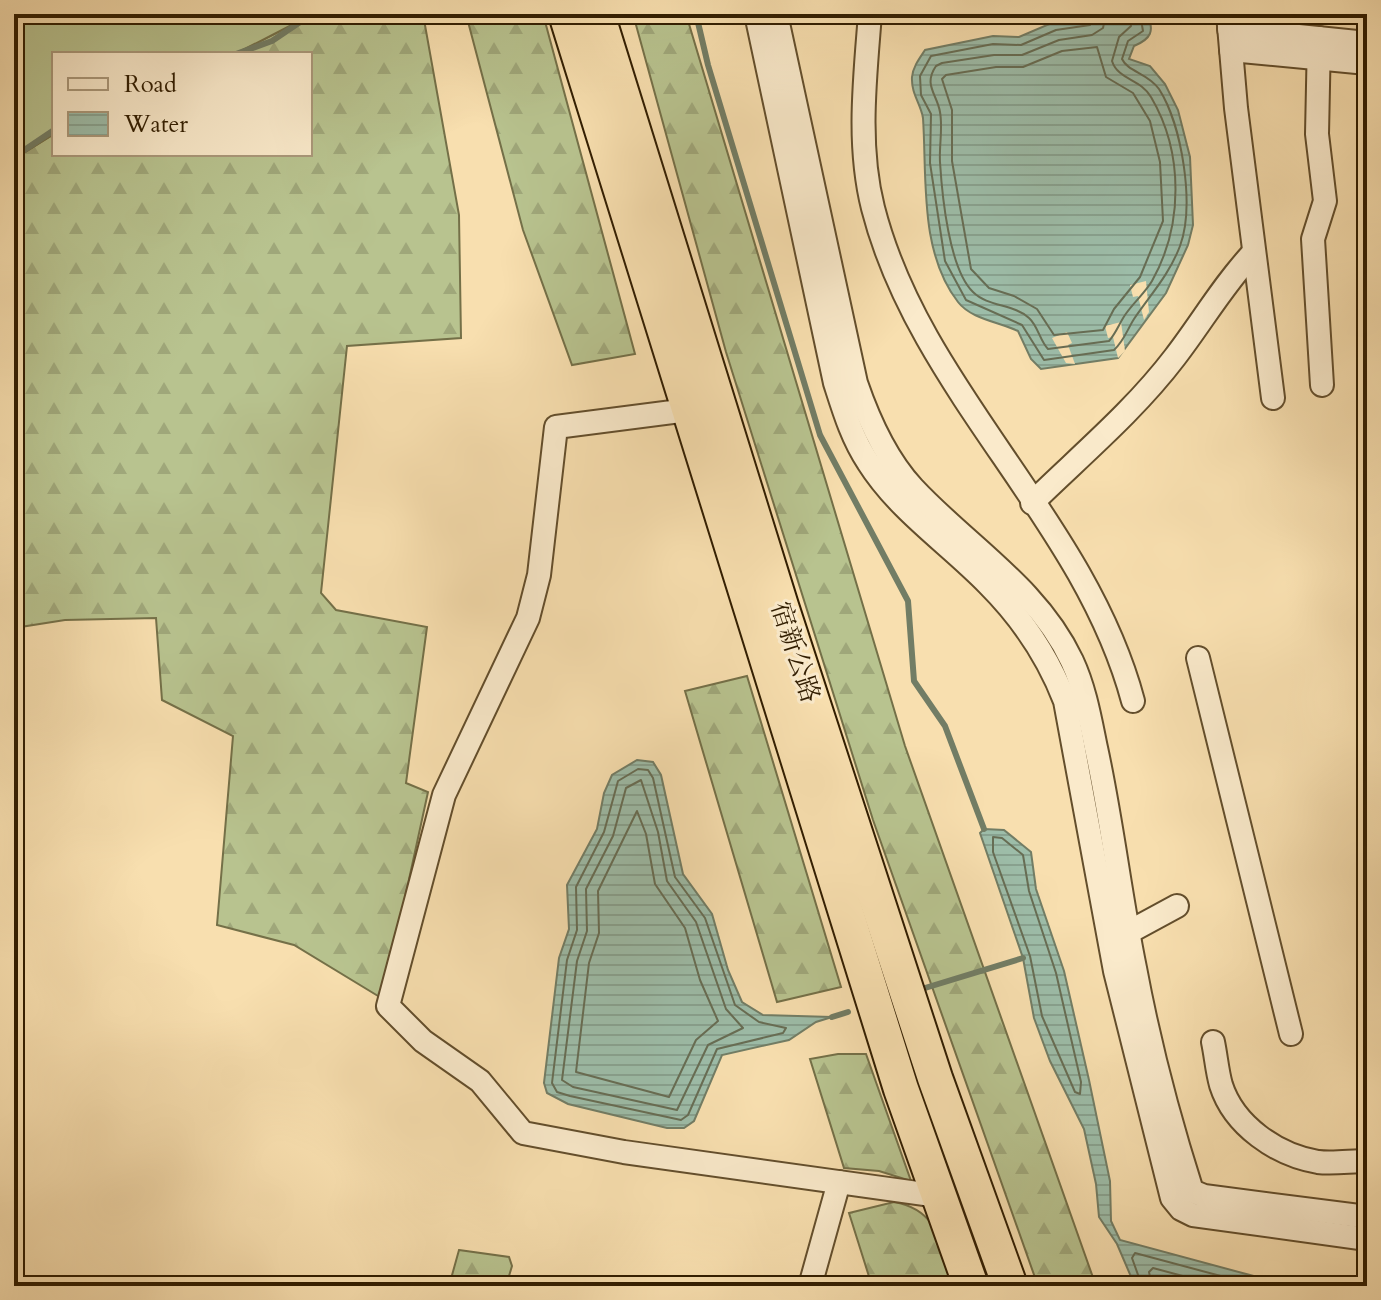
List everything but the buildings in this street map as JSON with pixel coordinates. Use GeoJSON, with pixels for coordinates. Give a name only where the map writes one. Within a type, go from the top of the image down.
{"type":"FeatureCollection","features":[{"type":"Feature","properties":{"kind":"highway","name":"宿新公路"},"geometry":{"type":"LineString","coordinates":[[566,14],[901,1089],[971,1286]]}},
{"type":"Feature","properties":{"kind":"highway","name":"宿新公路"},"geometry":{"type":"LineString","coordinates":[[597,14],[611,70],[795,650],[935,1078],[1010,1286]]}},
{"type":"Feature","properties":{"kind":"lane"},"geometry":{"type":"LineString","coordinates":[[756,14],[835,383],[848,424],[868,462],[902,506],[989,584],[1031,635],[1052,667],[1071,729],[1119,934],[1166,1182],[1181,1209],[1193,1215],[1367,1239]]}},
{"type":"Feature","properties":{"kind":"lane"},"geometry":{"type":"LineString","coordinates":[[776,14],[856,383],[868,418],[887,453],[913,488],[1005,572],[1049,622],[1072,661],[1085,696],[1104,783],[1119,934],[1135,969],[1192,1191],[1204,1196],[1367,1217]]}},
{"type":"Feature","properties":{"kind":"lane"},"geometry":{"type":"LineString","coordinates":[[870,14],[864,94],[866,160],[873,206],[889,258],[911,314],[1084,581],[1126,672],[1133,701]]}},
{"type":"Feature","properties":{"kind":"lane"},"geometry":{"type":"LineString","coordinates":[[1273,398],[1253,253],[1229,31],[1319,48],[1367,63]]}},
{"type":"Feature","properties":{"kind":"lane"},"geometry":{"type":"LineString","coordinates":[[1319,48],[1367,43]]}},
{"type":"Feature","properties":{"kind":"lane"},"geometry":{"type":"LineString","coordinates":[[1319,48],[1317,134],[1325,201],[1313,239],[1322,385]]}},
{"type":"Feature","properties":{"kind":"lane"},"geometry":{"type":"LineString","coordinates":[[1032,503],[1148,390],[1175,357],[1226,282],[1253,253]]}},
{"type":"Feature","properties":{"kind":"lane"},"geometry":{"type":"LineString","coordinates":[[688,410],[556,427],[539,575],[528,618],[444,795],[388,1006],[423,1041],[480,1081],[523,1133],[624,1152],[939,1196]]}},
{"type":"Feature","properties":{"kind":"lane"},"geometry":{"type":"LineString","coordinates":[[1198,658],[1291,1034]]}},
{"type":"Feature","properties":{"kind":"lane"},"geometry":{"type":"LineString","coordinates":[[1119,934],[1177,906]]}},
{"type":"Feature","properties":{"kind":"lane"},"geometry":{"type":"LineString","coordinates":[[1213,1042],[1221,1086],[1236,1113],[1257,1135],[1282,1152],[1320,1162],[1367,1161]]}},
{"type":"Feature","properties":{"kind":"lane"},"geometry":{"type":"LineString","coordinates":[[810,1286],[839,1182]]}},
{"type":"Feature","properties":{"kind":"green space"},"geometry":{"type":"Polygon","coordinates":[[[14,14],[313,14],[239,52],[52,52],[52,135],[14,159],[14,14]]]}},
{"type":"Feature","properties":{"kind":"green space"},"geometry":{"type":"Polygon","coordinates":[[[313,14],[423,14],[459,215],[461,338],[347,346],[321,593],[336,610],[427,627],[406,783],[428,792],[383,999],[294,945],[217,925],[233,736],[162,700],[156,618],[65,620],[14,628],[14,159],[52,135],[52,156],[312,156],[312,52],[239,52],[313,14]]]}},
{"type":"Feature","properties":{"kind":"green space"},"geometry":{"type":"Polygon","coordinates":[[[466,14],[543,14],[635,354],[572,365],[523,230],[466,14]]]}},
{"type":"Feature","properties":{"kind":"green space"},"geometry":{"type":"Polygon","coordinates":[[[633,14],[686,14],[905,746],[1096,1286],[1038,1286],[873,820],[726,352],[633,14]]]}},
{"type":"Feature","properties":{"kind":"green space"},"geometry":{"type":"Polygon","coordinates":[[[747,676],[841,987],[777,1002],[685,691],[747,676]]]}},
{"type":"Feature","properties":{"kind":"green space"},"geometry":{"type":"Polygon","coordinates":[[[838,1054],[866,1054],[911,1181],[879,1171],[844,1168],[810,1059],[838,1054]]]}},
{"type":"Feature","properties":{"kind":"green space"},"geometry":{"type":"Polygon","coordinates":[[[894,1202],[909,1206],[930,1222],[942,1244],[955,1286],[872,1286],[849,1213],[894,1202]]]}},
{"type":"Feature","properties":{"kind":"green space"},"geometry":{"type":"Polygon","coordinates":[[[459,1250],[509,1257],[512,1266],[506,1286],[449,1286],[459,1250]]]}},
{"type":"Feature","properties":{"kind":"water"},"geometry":{"type":"Polygon","coordinates":[[[1114,14],[1147,14],[1150,34],[1134,46],[1129,59],[1150,66],[1165,84],[1178,110],[1190,157],[1193,225],[1188,245],[1166,293],[1118,358],[1041,369],[1031,359],[1018,331],[986,320],[964,308],[945,282],[927,213],[923,118],[913,89],[913,73],[925,50],[993,36],[1019,37],[1054,22],[1114,14]]]}},
{"type":"Feature","properties":{"kind":"water"},"geometry":{"type":"Polygon","coordinates":[[[637,760],[653,762],[661,775],[683,874],[712,914],[728,970],[742,1002],[763,1015],[832,1017],[816,1022],[789,1040],[722,1055],[694,1121],[684,1128],[667,1128],[568,1104],[547,1093],[544,1083],[559,958],[569,929],[567,885],[597,829],[604,793],[612,775],[637,760]]]}},
{"type":"Feature","properties":{"kind":"water"},"geometry":{"type":"Polygon","coordinates":[[[984,829],[1004,830],[1031,852],[1036,889],[1064,971],[1110,1181],[1111,1221],[1120,1240],[1261,1278],[1269,1286],[1135,1286],[1117,1244],[1099,1217],[1096,1184],[1084,1129],[1050,1061],[1034,1018],[1023,958],[980,833],[984,829]]]}},
{"type":"Feature","properties":{"kind":"pier"},"geometry":{"type":"Polygon","coordinates":[[[1146,281],[1149,312],[1144,320],[1138,296],[1133,297],[1130,285],[1146,281]]]}},
{"type":"Feature","properties":{"kind":"pier"},"geometry":{"type":"Polygon","coordinates":[[[1121,322],[1125,351],[1118,358],[1113,337],[1108,338],[1105,326],[1121,322]]]}},
{"type":"Feature","properties":{"kind":"pier"},"geometry":{"type":"Polygon","coordinates":[[[1067,332],[1075,364],[1066,363],[1052,338],[1067,332]]]}},
{"type":"Feature","properties":{"kind":"waterway"},"geometry":{"type":"LineString","coordinates":[[242,52],[272,41],[312,14]]}},
{"type":"Feature","properties":{"kind":"waterway"},"geometry":{"type":"LineString","coordinates":[[696,14],[708,65],[820,435],[908,601],[914,681],[945,726],[984,829]]}},
{"type":"Feature","properties":{"kind":"waterway"},"geometry":{"type":"LineString","coordinates":[[14,157],[52,131]]}},
{"type":"Feature","properties":{"kind":"waterway"},"geometry":{"type":"LineString","coordinates":[[925,988],[1023,958]]}},
{"type":"Feature","properties":{"kind":"waterway"},"geometry":{"type":"LineString","coordinates":[[832,1017],[848,1012]]}}]}
